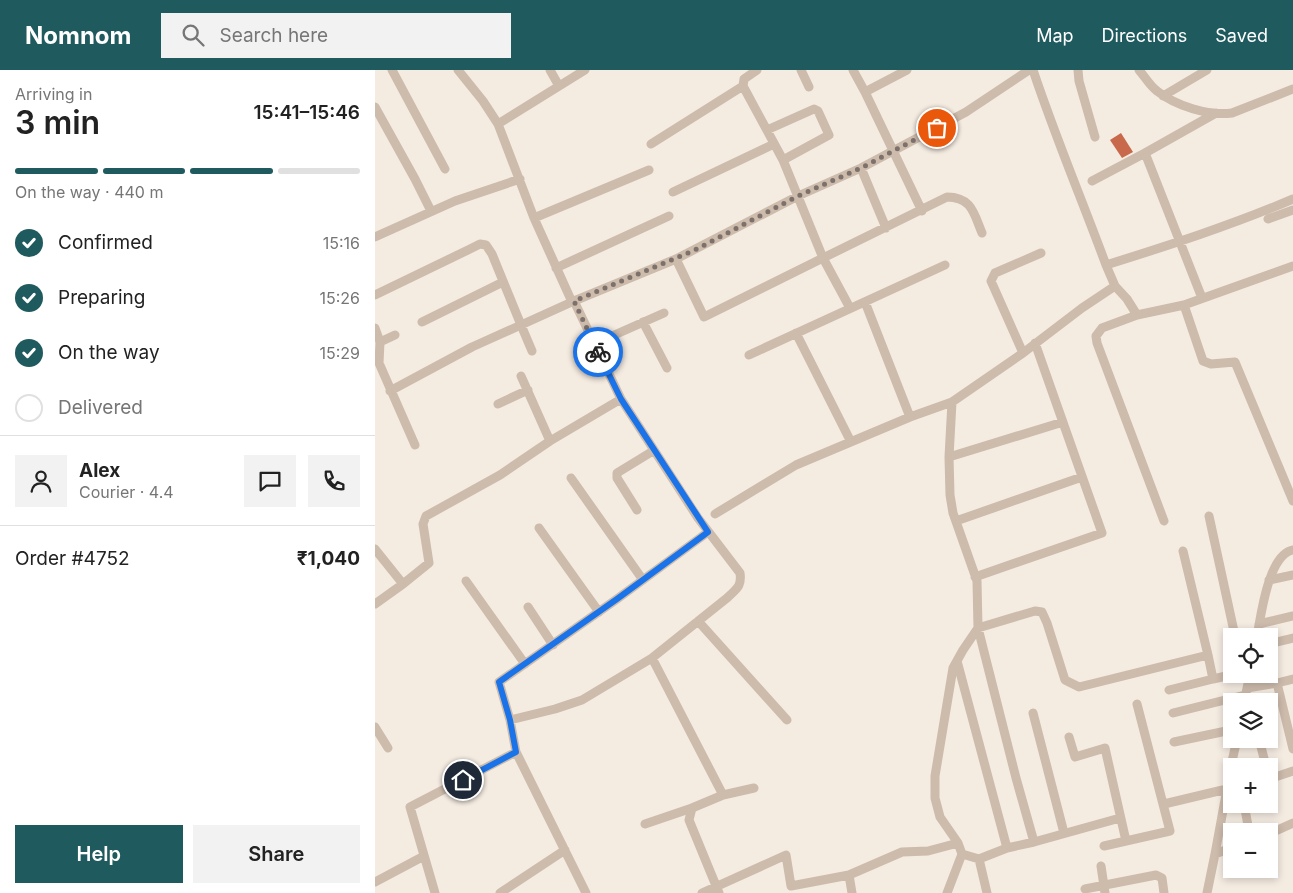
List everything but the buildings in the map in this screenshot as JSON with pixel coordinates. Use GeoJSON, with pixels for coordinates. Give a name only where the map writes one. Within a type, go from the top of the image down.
{"type":"FeatureCollection","features":[{"type":"Feature","properties":{"kind":"street"},"geometry":{"type":"LineString","coordinates":[[392,70],[445,169]]}},
{"type":"Feature","properties":{"kind":"street"},"geometry":{"type":"LineString","coordinates":[[458,70],[483,101],[498,124],[534,218],[556,268],[621,399],[653,451],[708,532],[740,573],[741,582],[737,589],[727,598],[652,658],[582,700],[510,720]]}},
{"type":"Feature","properties":{"kind":"street"},"geometry":{"type":"LineString","coordinates":[[550,70],[559,86]]}},
{"type":"Feature","properties":{"kind":"street"},"geometry":{"type":"LineString","coordinates":[[498,124],[585,70]]}},
{"type":"Feature","properties":{"kind":"street"},"geometry":{"type":"LineString","coordinates":[[757,70],[743,79],[743,86],[783,160],[823,258],[850,308]]}},
{"type":"Feature","properties":{"kind":"street"},"geometry":{"type":"LineString","coordinates":[[801,70],[809,87]]}},
{"type":"Feature","properties":{"kind":"street"},"geometry":{"type":"LineString","coordinates":[[853,70],[922,211]]}},
{"type":"Feature","properties":{"kind":"street"},"geometry":{"type":"LineString","coordinates":[[865,92],[907,70]]}},
{"type":"Feature","properties":{"kind":"street"},"geometry":{"type":"LineString","coordinates":[[390,391],[472,347],[676,259],[798,196],[861,168],[966,112],[1029,70]]}},
{"type":"Feature","properties":{"kind":"street"},"geometry":{"type":"LineString","coordinates":[[1033,70],[1051,124],[1115,286],[1137,315]]}},
{"type":"Feature","properties":{"kind":"street"},"geometry":{"type":"LineString","coordinates":[[1078,70],[1079,81],[1095,137]]}},
{"type":"Feature","properties":{"kind":"street"},"geometry":{"type":"LineString","coordinates":[[1139,70],[1155,90],[1169,100],[1217,113],[1231,113],[1293,89]]}},
{"type":"Feature","properties":{"kind":"street"},"geometry":{"type":"LineString","coordinates":[[1163,96],[1207,70]]}},
{"type":"Feature","properties":{"kind":"street"},"geometry":{"type":"LineString","coordinates":[[651,144],[743,86]]}},
{"type":"Feature","properties":{"kind":"street"},"geometry":{"type":"LineString","coordinates":[[375,107],[431,210]]}},
{"type":"Feature","properties":{"kind":"street"},"geometry":{"type":"LineString","coordinates":[[767,130],[813,109],[818,111],[829,136],[783,160]]}},
{"type":"Feature","properties":{"kind":"street"},"geometry":{"type":"LineString","coordinates":[[1092,181],[1217,113]]}},
{"type":"Feature","properties":{"kind":"street"},"geometry":{"type":"LineString","coordinates":[[673,192],[774,144]]}},
{"type":"Feature","properties":{"kind":"street"},"geometry":{"type":"LineString","coordinates":[[1145,152],[1202,298]]}},
{"type":"Feature","properties":{"kind":"street"},"geometry":{"type":"LineString","coordinates":[[861,168],[886,228]]}},
{"type":"Feature","properties":{"kind":"street"},"geometry":{"type":"LineString","coordinates":[[534,218],[649,170]]}},
{"type":"Feature","properties":{"kind":"street"},"geometry":{"type":"LineString","coordinates":[[375,237],[431,210],[520,179]]}},
{"type":"Feature","properties":{"kind":"street"},"geometry":{"type":"LineString","coordinates":[[676,259],[705,317],[947,197],[957,197],[970,206],[982,233]]}},
{"type":"Feature","properties":{"kind":"street"},"geometry":{"type":"LineString","coordinates":[[1106,264],[1181,242],[1293,199]]}},
{"type":"Feature","properties":{"kind":"street"},"geometry":{"type":"LineString","coordinates":[[1268,219],[1293,210]]}},
{"type":"Feature","properties":{"kind":"street"},"geometry":{"type":"LineString","coordinates":[[556,268],[669,216]]}},
{"type":"Feature","properties":{"kind":"street"},"geometry":{"type":"LineString","coordinates":[[375,295],[480,244],[486,245],[492,254],[532,351]]}},
{"type":"Feature","properties":{"kind":"street"},"geometry":{"type":"LineString","coordinates":[[1023,353],[991,281],[995,273],[1041,253]]}},
{"type":"Feature","properties":{"kind":"street"},"geometry":{"type":"LineString","coordinates":[[749,355],[945,265]]}},
{"type":"Feature","properties":{"kind":"street"},"geometry":{"type":"LineString","coordinates":[[1164,521],[1096,336],[1102,328],[1137,315],[1184,304],[1293,266]]}},
{"type":"Feature","properties":{"kind":"street"},"geometry":{"type":"LineString","coordinates":[[422,322],[503,282]]}},
{"type":"Feature","properties":{"kind":"street"},"geometry":{"type":"LineString","coordinates":[[715,514],[796,465],[910,417],[953,402],[1115,286]]}},
{"type":"Feature","properties":{"kind":"street"},"geometry":{"type":"LineString","coordinates":[[865,302],[910,417]]}},
{"type":"Feature","properties":{"kind":"street"},"geometry":{"type":"LineString","coordinates":[[1184,304],[1203,361],[1211,364],[1235,362],[1293,501]]}},
{"type":"Feature","properties":{"kind":"street"},"geometry":{"type":"LineString","coordinates":[[594,344],[664,313]]}},
{"type":"Feature","properties":{"kind":"street"},"geometry":{"type":"LineString","coordinates":[[643,322],[667,368]]}},
{"type":"Feature","properties":{"kind":"street"},"geometry":{"type":"LineString","coordinates":[[375,328],[380,342],[379,363],[415,445]]}},
{"type":"Feature","properties":{"kind":"street"},"geometry":{"type":"LineString","coordinates":[[796,333],[851,442]]}},
{"type":"Feature","properties":{"kind":"street"},"geometry":{"type":"LineString","coordinates":[[380,342],[395,335]]}},
{"type":"Feature","properties":{"kind":"street"},"geometry":{"type":"LineString","coordinates":[[975,577],[1102,533],[1035,343]]}},
{"type":"Feature","properties":{"kind":"street"},"geometry":{"type":"LineString","coordinates":[[521,376],[550,441]]}},
{"type":"Feature","properties":{"kind":"street"},"geometry":{"type":"LineString","coordinates":[[498,404],[528,390]]}},
{"type":"Feature","properties":{"kind":"street"},"geometry":{"type":"LineString","coordinates":[[375,604],[429,562],[423,524],[426,516],[500,475],[550,441],[621,399]]}},
{"type":"Feature","properties":{"kind":"street"},"geometry":{"type":"LineString","coordinates":[[953,402],[949,457],[950,495],[956,521],[977,581],[979,628],[1016,778],[1034,842]]}},
{"type":"Feature","properties":{"kind":"street"},"geometry":{"type":"LineString","coordinates":[[949,457],[1063,422]]}},
{"type":"Feature","properties":{"kind":"street"},"geometry":{"type":"LineString","coordinates":[[637,510],[618,480],[617,473],[653,451]]}},
{"type":"Feature","properties":{"kind":"street"},"geometry":{"type":"LineString","coordinates":[[956,521],[1082,477]]}},
{"type":"Feature","properties":{"kind":"street"},"geometry":{"type":"LineString","coordinates":[[571,478],[643,580]]}},
{"type":"Feature","properties":{"kind":"street"},"geometry":{"type":"LineString","coordinates":[[1209,516],[1233,628]]}},
{"type":"Feature","properties":{"kind":"street"},"geometry":{"type":"LineString","coordinates":[[539,528],[599,612]]}},
{"type":"Feature","properties":{"kind":"street"},"geometry":{"type":"LineString","coordinates":[[586,893],[516,752],[510,720],[499,682],[708,532]]}},
{"type":"Feature","properties":{"kind":"street"},"geometry":{"type":"LineString","coordinates":[[375,549],[403,584]]}},
{"type":"Feature","properties":{"kind":"street"},"geometry":{"type":"LineString","coordinates":[[1258,628],[1269,580],[1277,562],[1289,551],[1293,550]]}},
{"type":"Feature","properties":{"kind":"street"},"geometry":{"type":"LineString","coordinates":[[1183,551],[1213,679]]}},
{"type":"Feature","properties":{"kind":"street"},"geometry":{"type":"LineString","coordinates":[[1269,580],[1293,575]]}},
{"type":"Feature","properties":{"kind":"street"},"geometry":{"type":"LineString","coordinates":[[466,581],[525,664]]}},
{"type":"Feature","properties":{"kind":"street"},"geometry":{"type":"LineString","coordinates":[[527,607],[553,645]]}},
{"type":"Feature","properties":{"kind":"street"},"geometry":{"type":"LineString","coordinates":[[947,893],[962,854],[958,843],[940,817],[935,798],[935,776],[953,668],[979,628],[1035,611],[1042,612],[1065,680],[1079,687],[1208,655]]}},
{"type":"Feature","properties":{"kind":"street"},"geometry":{"type":"LineString","coordinates":[[1259,624],[1293,616]]}},
{"type":"Feature","properties":{"kind":"street"},"geometry":{"type":"LineString","coordinates":[[698,621],[787,720]]}},
{"type":"Feature","properties":{"kind":"street"},"geometry":{"type":"LineString","coordinates":[[1278,642],[1293,638]]}},
{"type":"Feature","properties":{"kind":"street"},"geometry":{"type":"LineString","coordinates":[[652,658],[723,795]]}},
{"type":"Feature","properties":{"kind":"street"},"geometry":{"type":"LineString","coordinates":[[957,661],[1007,848]]}},
{"type":"Feature","properties":{"kind":"street"},"geometry":{"type":"LineString","coordinates":[[1169,690],[1223,677]]}},
{"type":"Feature","properties":{"kind":"street"},"geometry":{"type":"LineString","coordinates":[[1278,683],[1293,679]]}},
{"type":"Feature","properties":{"kind":"street"},"geometry":{"type":"LineString","coordinates":[[1250,693],[1277,683],[1293,749]]}},
{"type":"Feature","properties":{"kind":"street"},"geometry":{"type":"LineString","coordinates":[[1173,713],[1223,700]]}},
{"type":"Feature","properties":{"kind":"street"},"geometry":{"type":"LineString","coordinates":[[1104,846],[1170,832],[1137,704]]}},
{"type":"Feature","properties":{"kind":"street"},"geometry":{"type":"LineString","coordinates":[[1033,714],[1064,833]]}},
{"type":"Feature","properties":{"kind":"street"},"geometry":{"type":"LineString","coordinates":[[375,727],[388,748]]}},
{"type":"Feature","properties":{"kind":"street"},"geometry":{"type":"LineString","coordinates":[[1174,742],[1223,732]]}},
{"type":"Feature","properties":{"kind":"street"},"geometry":{"type":"LineString","coordinates":[[1069,737],[1075,757],[1105,748],[1126,842]]}},
{"type":"Feature","properties":{"kind":"street"},"geometry":{"type":"LineString","coordinates":[[435,893],[410,807],[516,752]]}},
{"type":"Feature","properties":{"kind":"street"},"geometry":{"type":"LineString","coordinates":[[1278,775],[1293,771]]}},
{"type":"Feature","properties":{"kind":"street"},"geometry":{"type":"LineString","coordinates":[[645,824],[723,795],[754,788]]}},
{"type":"Feature","properties":{"kind":"street"},"geometry":{"type":"LineString","coordinates":[[1164,804],[1223,790]]}},
{"type":"Feature","properties":{"kind":"street"},"geometry":{"type":"LineString","coordinates":[[692,808],[689,820],[717,890]]}},
{"type":"Feature","properties":{"kind":"street"},"geometry":{"type":"LineString","coordinates":[[1207,893],[1224,813]]}},
{"type":"Feature","properties":{"kind":"street"},"geometry":{"type":"LineString","coordinates":[[962,854],[979,858],[1007,848],[1120,818]]}},
{"type":"Feature","properties":{"kind":"street"},"geometry":{"type":"LineString","coordinates":[[1278,830],[1293,823]]}},
{"type":"Feature","properties":{"kind":"street"},"geometry":{"type":"LineString","coordinates":[[702,893],[717,890],[786,855],[792,889],[849,874],[902,852],[927,851],[958,843]]}},
{"type":"Feature","properties":{"kind":"street"},"geometry":{"type":"LineString","coordinates":[[500,893],[565,850]]}},
{"type":"Feature","properties":{"kind":"street"},"geometry":{"type":"LineString","coordinates":[[1215,854],[1223,851]]}},
{"type":"Feature","properties":{"kind":"street"},"geometry":{"type":"LineString","coordinates":[[375,882],[424,856]]}},
{"type":"Feature","properties":{"kind":"street"},"geometry":{"type":"LineString","coordinates":[[979,858],[987,893]]}},
{"type":"Feature","properties":{"kind":"street"},"geometry":{"type":"LineString","coordinates":[[1101,866],[1105,889]]}},
{"type":"Feature","properties":{"kind":"street"},"geometry":{"type":"LineString","coordinates":[[849,874],[852,893]]}},
{"type":"Feature","properties":{"kind":"street"},"geometry":{"type":"LineString","coordinates":[[1085,889],[1105,889],[1156,874],[1162,878],[1164,893]]}},
{"type":"Feature","properties":{"kind":"way so far"},"geometry":{"type":"LineString","coordinates":[[598,352],[574,301],[693,251],[798,196],[861,168],[937,128]]}},
{"type":"Feature","properties":{"kind":"route"},"geometry":{"type":"LineString","coordinates":[[463,780],[516,752],[510,720],[499,682],[708,532],[653,451],[621,399],[598,352]]}}]}
